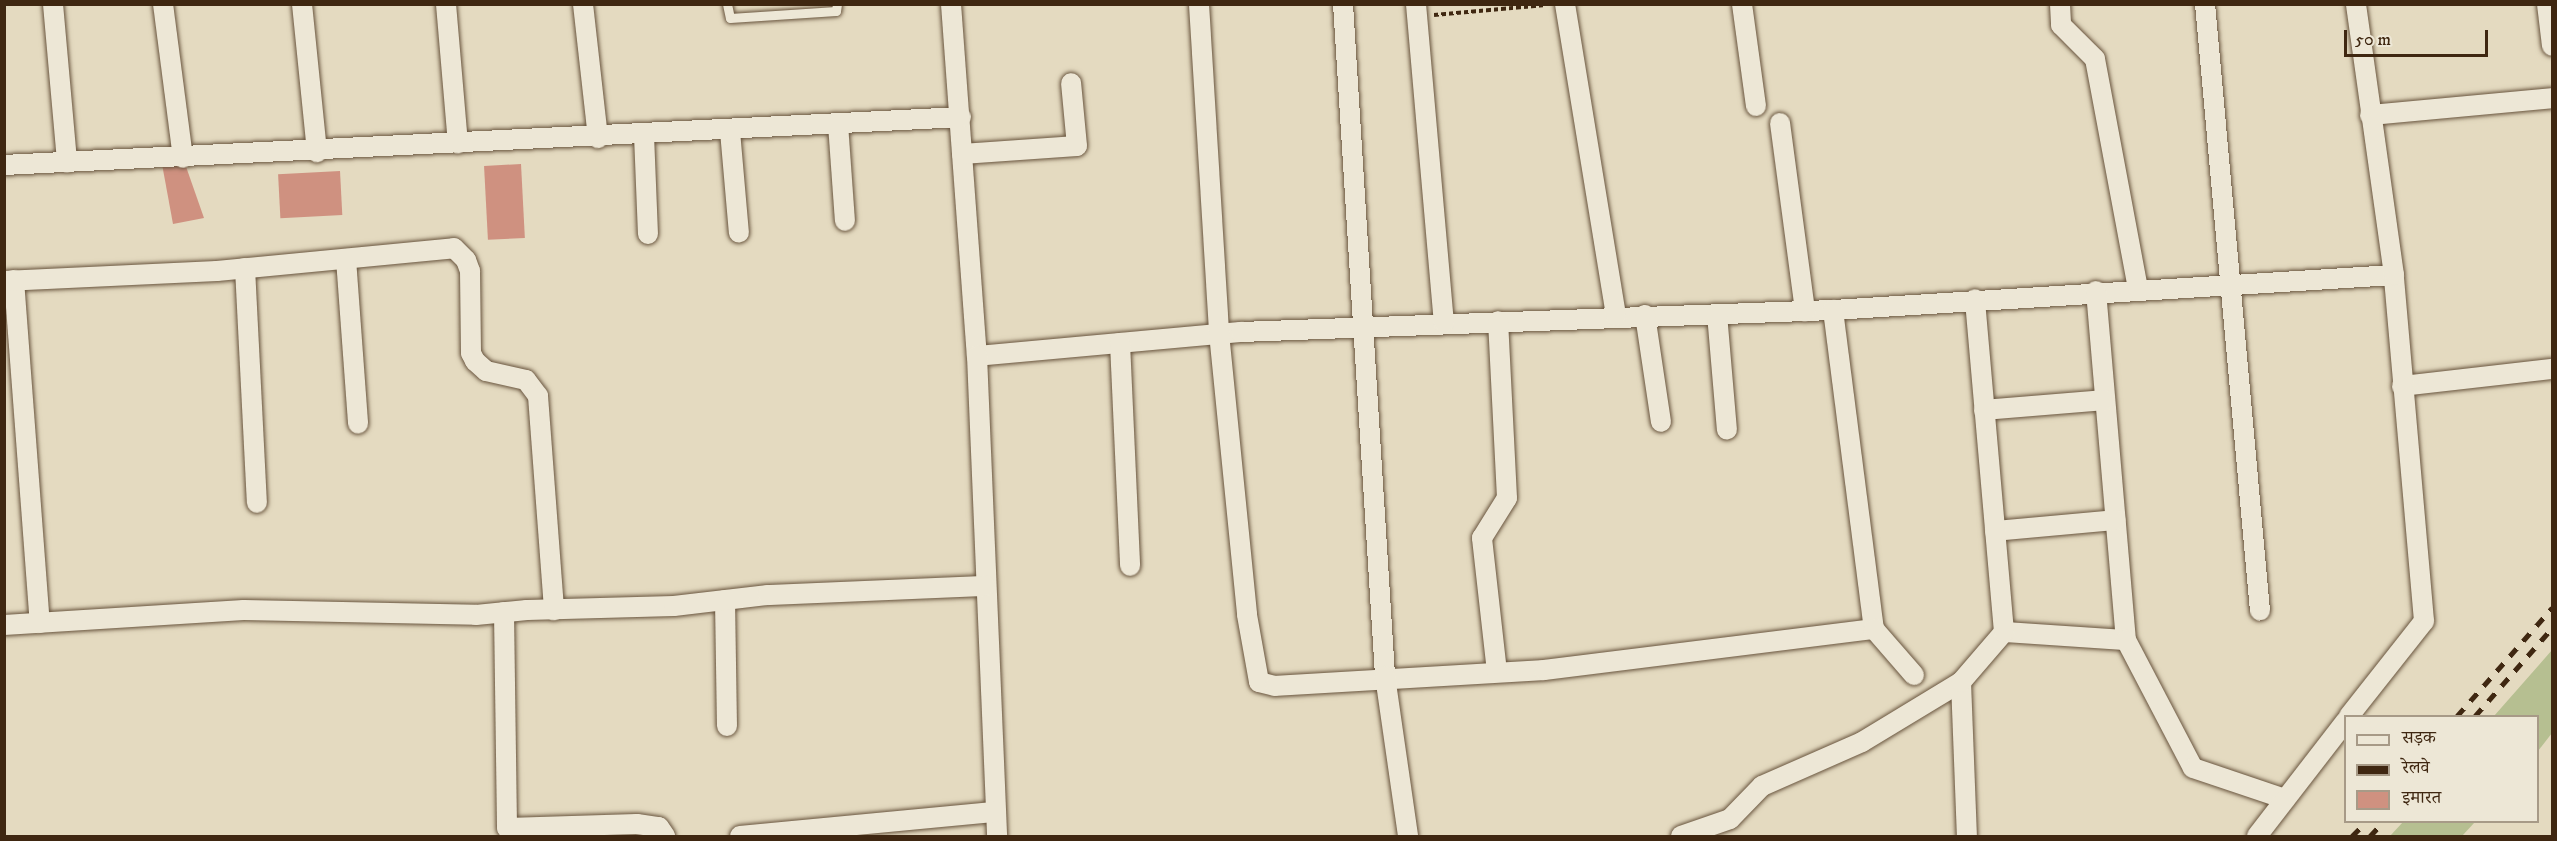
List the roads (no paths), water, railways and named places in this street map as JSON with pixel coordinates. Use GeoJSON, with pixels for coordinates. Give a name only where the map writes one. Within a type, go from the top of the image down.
{"type":"FeatureCollection","features":[{"type":"Feature","properties":{"kind":"street"},"geometry":{"type":"LineString","coordinates":[[53,4],[67,162]]}},
{"type":"Feature","properties":{"kind":"street"},"geometry":{"type":"LineString","coordinates":[[163,4],[183,158]]}},
{"type":"Feature","properties":{"kind":"street"},"geometry":{"type":"LineString","coordinates":[[302,4],[317,152]]}},
{"type":"Feature","properties":{"kind":"street"},"geometry":{"type":"LineString","coordinates":[[446,4],[458,142]]}},
{"type":"Feature","properties":{"kind":"street"},"geometry":{"type":"LineString","coordinates":[[583,4],[598,138]]}},
{"type":"Feature","properties":{"kind":"street"},"geometry":{"type":"LineString","coordinates":[[951,4],[977,356],[997,837]]}},
{"type":"Feature","properties":{"kind":"street"},"geometry":{"type":"LineString","coordinates":[[1198,4],[1219,333],[1247,615],[1259,682],[1275,686],[1385,676],[1497,672],[1874,629]]}},
{"type":"Feature","properties":{"kind":"street"},"geometry":{"type":"LineString","coordinates":[[1343,4],[1385,676],[1408,837]]}},
{"type":"Feature","properties":{"kind":"street"},"geometry":{"type":"LineString","coordinates":[[1565,4],[1616,316]]}},
{"type":"Feature","properties":{"kind":"street"},"geometry":{"type":"LineString","coordinates":[[1742,4],[1756,106]]}},
{"type":"Feature","properties":{"kind":"street"},"geometry":{"type":"LineString","coordinates":[[2060,4],[2061,25],[2095,59],[2138,289]]}},
{"type":"Feature","properties":{"kind":"street"},"geometry":{"type":"LineString","coordinates":[[2205,4],[2260,611]]}},
{"type":"Feature","properties":{"kind":"street"},"geometry":{"type":"LineString","coordinates":[[2351,715],[2424,621],[2394,275],[2356,4]]}},
{"type":"Feature","properties":{"kind":"street"},"geometry":{"type":"LineString","coordinates":[[2547,4],[2553,46]]}},
{"type":"Feature","properties":{"kind":"street"},"geometry":{"type":"LineString","coordinates":[[1416,11],[1444,323]]}},
{"type":"Feature","properties":{"kind":"street"},"geometry":{"type":"LineString","coordinates":[[962,154],[1077,146],[1071,83]]}},
{"type":"Feature","properties":{"kind":"street"},"geometry":{"type":"LineString","coordinates":[[2370,115],[2553,98]]}},
{"type":"Feature","properties":{"kind":"street"},"geometry":{"type":"LineString","coordinates":[[4,165],[317,152],[458,142],[598,138],[960,117]]}},
{"type":"Feature","properties":{"kind":"street"},"geometry":{"type":"LineString","coordinates":[[1780,123],[1805,311]]}},
{"type":"Feature","properties":{"kind":"street"},"geometry":{"type":"LineString","coordinates":[[838,124],[845,221]]}},
{"type":"Feature","properties":{"kind":"street"},"geometry":{"type":"LineString","coordinates":[[730,131],[739,233]]}},
{"type":"Feature","properties":{"kind":"street"},"geometry":{"type":"LineString","coordinates":[[644,135],[648,234]]}},
{"type":"Feature","properties":{"kind":"street"},"geometry":{"type":"LineString","coordinates":[[40,623],[9,281],[108,278],[245,268],[448,248],[460,252],[466,260],[475,361],[486,371],[526,380],[538,396],[554,610]]}},
{"type":"Feature","properties":{"kind":"street"},"geometry":{"type":"LineString","coordinates":[[346,259],[358,424]]}},
{"type":"Feature","properties":{"kind":"street"},"geometry":{"type":"LineString","coordinates":[[245,268],[257,503]]}},
{"type":"Feature","properties":{"kind":"street"},"geometry":{"type":"LineString","coordinates":[[977,356],[1219,333],[1616,316],[1833,310],[2096,291],[2394,275]]}},
{"type":"Feature","properties":{"kind":"street"},"geometry":{"type":"LineString","coordinates":[[2096,291],[2126,640],[2193,768],[2285,799]]}},
{"type":"Feature","properties":{"kind":"street"},"geometry":{"type":"LineString","coordinates":[[1681,837],[1730,819],[1762,786],[1862,742],[1961,682],[2004,632],[1975,299]]}},
{"type":"Feature","properties":{"kind":"street"},"geometry":{"type":"LineString","coordinates":[[1833,310],[1874,629],[1914,675]]}},
{"type":"Feature","properties":{"kind":"street"},"geometry":{"type":"LineString","coordinates":[[1717,314],[1727,430]]}},
{"type":"Feature","properties":{"kind":"street"},"geometry":{"type":"LineString","coordinates":[[1645,315],[1661,422]]}},
{"type":"Feature","properties":{"kind":"street"},"geometry":{"type":"LineString","coordinates":[[1497,672],[1482,538],[1507,498],[1498,321]]}},
{"type":"Feature","properties":{"kind":"street"},"geometry":{"type":"LineString","coordinates":[[1120,343],[1130,566]]}},
{"type":"Feature","properties":{"kind":"street"},"geometry":{"type":"LineString","coordinates":[[2402,386],[2553,369]]}},
{"type":"Feature","properties":{"kind":"street"},"geometry":{"type":"LineString","coordinates":[[1984,410],[2105,400]]}},
{"type":"Feature","properties":{"kind":"street"},"geometry":{"type":"LineString","coordinates":[[1995,531],[2116,520]]}},
{"type":"Feature","properties":{"kind":"street"},"geometry":{"type":"LineString","coordinates":[[4,625],[244,610],[442,616],[674,606],[791,594],[985,586]]}},
{"type":"Feature","properties":{"kind":"street"},"geometry":{"type":"LineString","coordinates":[[725,600],[727,726]]}},
{"type":"Feature","properties":{"kind":"street"},"geometry":{"type":"LineString","coordinates":[[504,612],[507,828],[637,824],[659,827],[665,837]]}},
{"type":"Feature","properties":{"kind":"street"},"geometry":{"type":"LineString","coordinates":[[2004,632],[2126,640]]}},
{"type":"Feature","properties":{"kind":"street"},"geometry":{"type":"LineString","coordinates":[[1961,682],[1967,837]]}},
{"type":"Feature","properties":{"kind":"street"},"geometry":{"type":"LineString","coordinates":[[2257,837],[2344,724]]}},
{"type":"Feature","properties":{"kind":"street"},"geometry":{"type":"LineString","coordinates":[[740,837],[996,812]]}},
{"type":"Feature","properties":{"kind":"lane"},"geometry":{"type":"LineString","coordinates":[[727,4],[730,18],[836,11],[837,4]]}},
{"type":"Feature","properties":{"kind":"railway"},"geometry":{"type":"LineString","coordinates":[[2458,715],[2552,608]]}},
{"type":"Feature","properties":{"kind":"railway"},"geometry":{"type":"LineString","coordinates":[[2476,715],[2552,628]]}},
{"type":"Feature","properties":{"kind":"railway"},"geometry":{"type":"LineString","coordinates":[[2352,836],[2365,823]]}},
{"type":"Feature","properties":{"kind":"railway"},"geometry":{"type":"LineString","coordinates":[[2370,836],[2382,823]]}}]}
